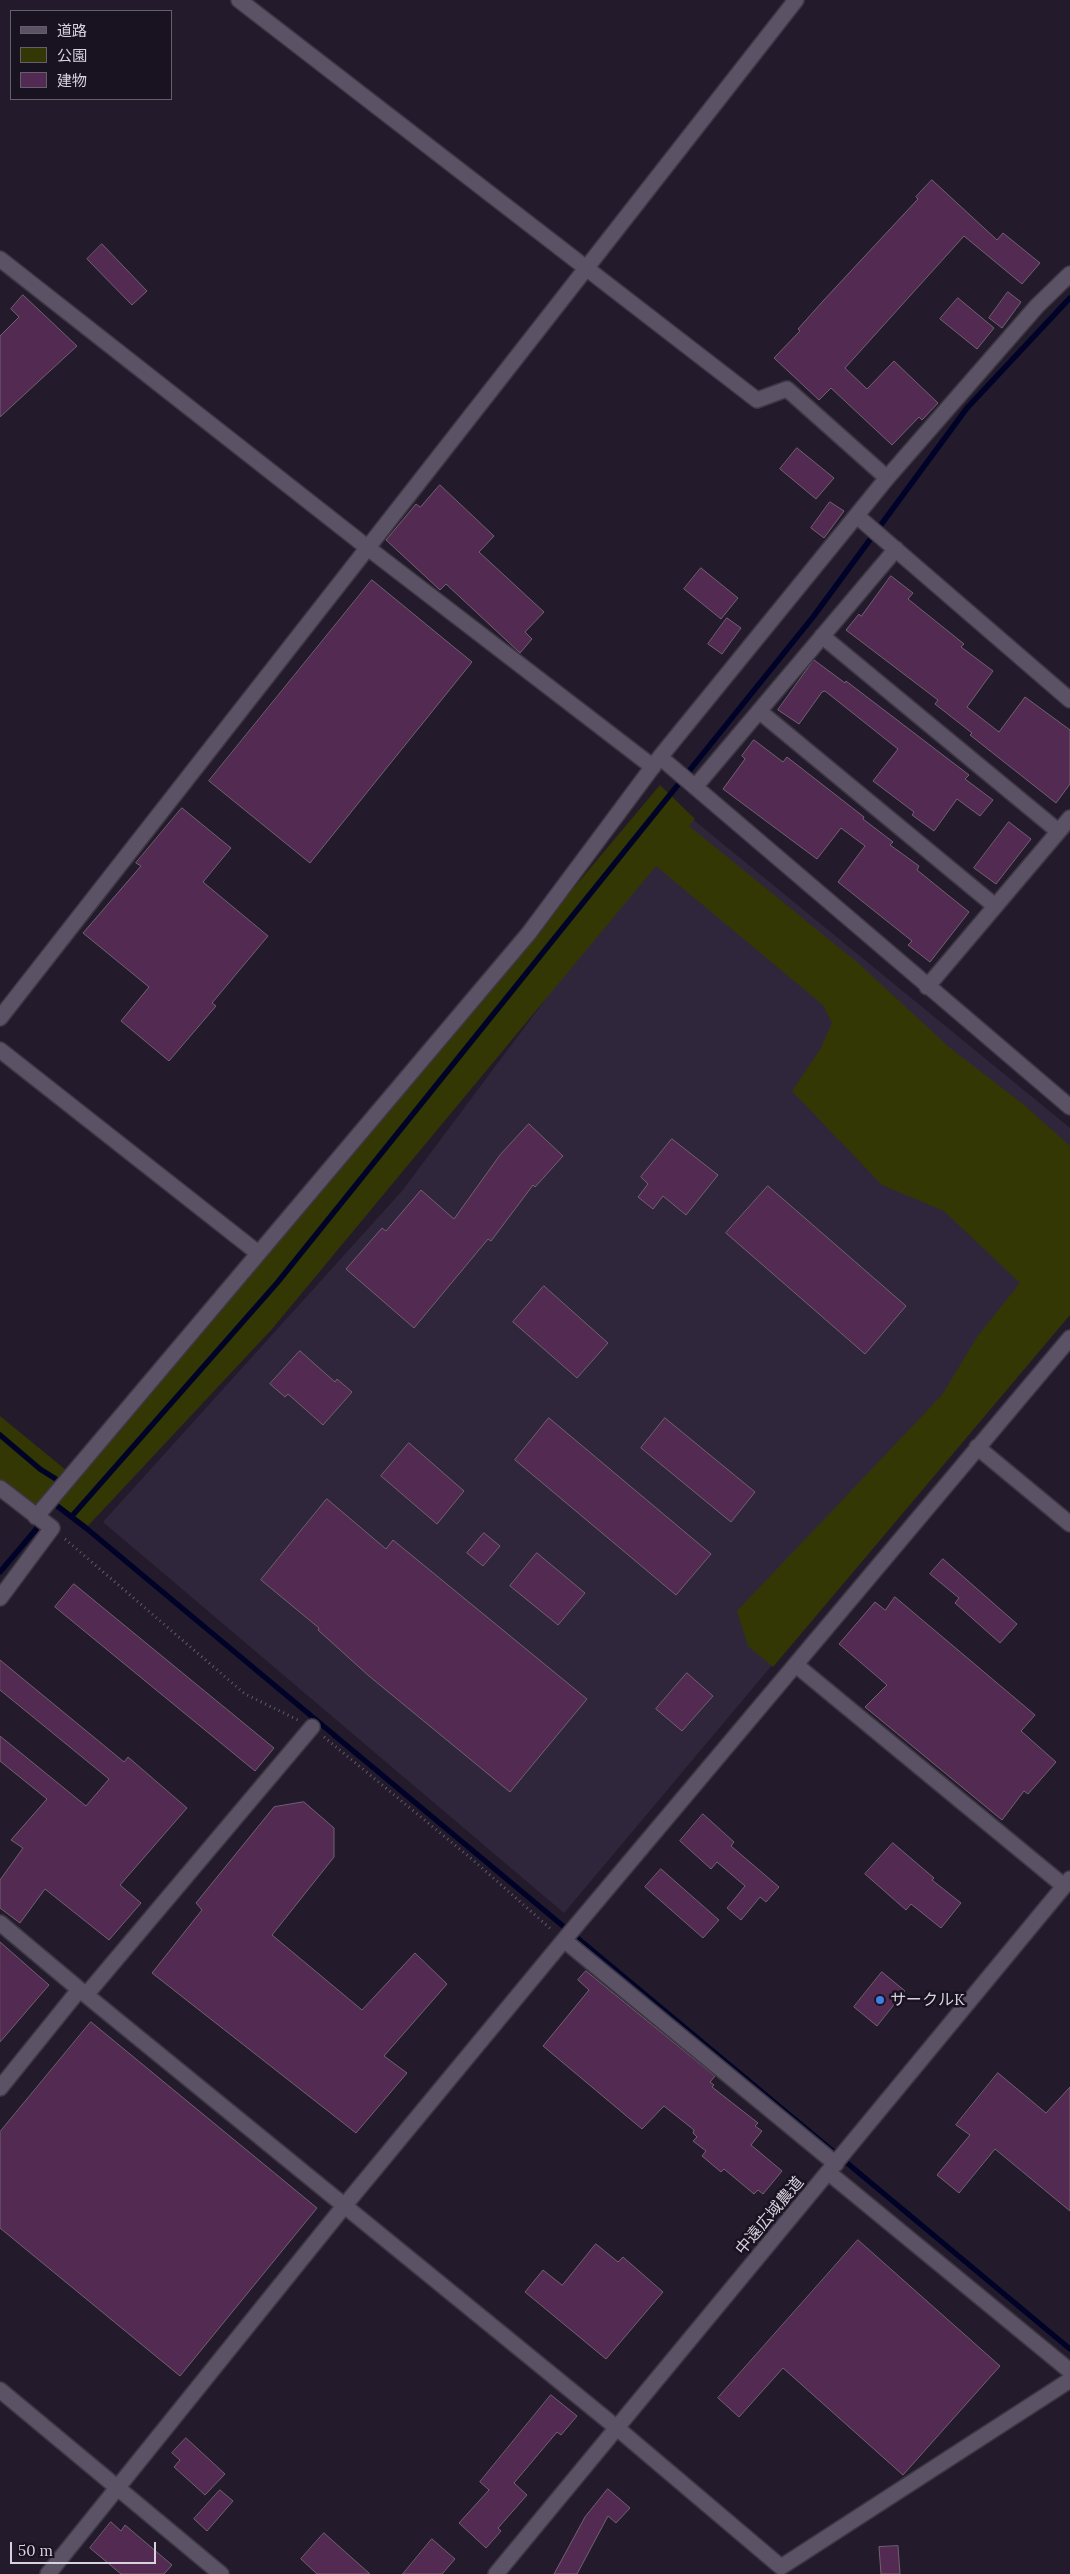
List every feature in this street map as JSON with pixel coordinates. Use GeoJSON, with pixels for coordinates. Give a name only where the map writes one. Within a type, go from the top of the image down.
{"type":"FeatureCollection","features":[{"type":"Feature","properties":{"kind":"street"},"geometry":{"type":"LineString","coordinates":[[239,0],[757,400],[787,389],[887,478]]}},
{"type":"Feature","properties":{"kind":"street"},"geometry":{"type":"LineString","coordinates":[[0,1018],[588,269],[796,0]]}},
{"type":"Feature","properties":{"kind":"street"},"geometry":{"type":"LineString","coordinates":[[0,259],[368,548],[657,762],[695,787],[927,987],[1070,1107]]}},
{"type":"Feature","properties":{"kind":"street"},"geometry":{"type":"LineString","coordinates":[[36,1517],[529,933],[657,762],[887,478],[1037,306],[1070,274]]}},
{"type":"Feature","properties":{"kind":"street"},"geometry":{"type":"LineString","coordinates":[[857,516],[1070,700]]}},
{"type":"Feature","properties":{"kind":"street"},"geometry":{"type":"LineString","coordinates":[[695,787],[896,549]]}},
{"type":"Feature","properties":{"kind":"street"},"geometry":{"type":"LineString","coordinates":[[822,636],[1058,831]]}},
{"type":"Feature","properties":{"kind":"street"},"geometry":{"type":"LineString","coordinates":[[759,711],[995,906]]}},
{"type":"Feature","properties":{"kind":"street"},"geometry":{"type":"LineString","coordinates":[[927,987],[1070,818]]}},
{"type":"Feature","properties":{"kind":"street"},"geometry":{"type":"LineString","coordinates":[[0,1050],[258,1253]]}},
{"type":"Feature","properties":{"kind":"street"},"geometry":{"type":"LineString","coordinates":[[48,2574],[345,2205],[564,1940],[1070,1338]]}},
{"type":"Feature","properties":{"kind":"street"},"geometry":{"type":"LineString","coordinates":[[977,1447],[1070,1524]]}},
{"type":"Feature","properties":{"kind":"street"},"geometry":{"type":"LineString","coordinates":[[0,1488],[52,1528],[0,1598]]}},
{"type":"Feature","properties":{"kind":"street"},"geometry":{"type":"LineString","coordinates":[[796,1665],[1067,1882]]}},
{"type":"Feature","properties":{"kind":"street"},"geometry":{"type":"LineString","coordinates":[[0,2088],[312,1727]]}},
{"type":"Feature","properties":{"kind":"street","name":"中遠広域農道"},"geometry":{"type":"LineString","coordinates":[[496,2574],[1067,1882]]}},
{"type":"Feature","properties":{"kind":"street"},"geometry":{"type":"LineString","coordinates":[[0,1923],[82,1993],[345,2205],[616,2428],[776,2571],[1070,2380]]}},
{"type":"Feature","properties":{"kind":"street"},"geometry":{"type":"LineString","coordinates":[[564,1940],[1070,2371]]}},
{"type":"Feature","properties":{"kind":"street"},"geometry":{"type":"LineString","coordinates":[[0,2390],[221,2574]]}},
{"type":"Feature","properties":{"kind":"path"},"geometry":{"type":"LineString","coordinates":[[52,1528],[245,1694],[312,1727],[473,1860],[564,1940]]}},
{"type":"Feature","properties":{"kind":"shaded area"},"geometry":{"type":"Polygon","coordinates":[[[685,813],[1070,1128],[1070,1310],[564,1913],[103,1522],[402,1191],[685,813]]]}},
{"type":"Feature","properties":{"kind":"green space"},"geometry":{"type":"Polygon","coordinates":[[[660,785],[695,819],[689,826],[858,963],[950,1048],[1023,1104],[1070,1146],[1070,1315],[773,1667],[748,1646],[737,1611],[942,1395],[977,1337],[1020,1283],[944,1211],[882,1185],[792,1091],[821,1048],[832,1023],[823,1005],[656,866],[272,1329],[86,1528],[56,1505],[660,785]]]}},
{"type":"Feature","properties":{"kind":"green space"},"geometry":{"type":"Polygon","coordinates":[[[0,1416],[72,1475],[40,1512],[0,1481],[0,1416]]]}},
{"type":"Feature","properties":{"kind":"building"},"geometry":{"type":"Polygon","coordinates":[[[932,180],[997,240],[1003,233],[1040,263],[1022,284],[964,236],[845,368],[867,389],[894,361],[938,403],[922,420],[919,417],[892,445],[831,388],[819,400],[774,358],[800,331],[798,329],[823,301],[918,199],[916,197],[932,180]]]}},
{"type":"Feature","properties":{"kind":"building"},"geometry":{"type":"Polygon","coordinates":[[[102,244],[147,291],[132,305],[87,259],[102,244]]]}},
{"type":"Feature","properties":{"kind":"building"},"geometry":{"type":"Polygon","coordinates":[[[1008,292],[1021,302],[1002,328],[989,318],[1008,292]]]}},
{"type":"Feature","properties":{"kind":"building"},"geometry":{"type":"Polygon","coordinates":[[[23,295],[77,346],[0,417],[0,336],[19,317],[11,309],[23,295]]]}},
{"type":"Feature","properties":{"kind":"building"},"geometry":{"type":"Polygon","coordinates":[[[958,298],[994,328],[977,349],[940,319],[958,298]]]}},
{"type":"Feature","properties":{"kind":"building"},"geometry":{"type":"Polygon","coordinates":[[[797,448],[834,478],[816,499],[780,469],[797,448]]]}},
{"type":"Feature","properties":{"kind":"building"},"geometry":{"type":"Polygon","coordinates":[[[440,485],[494,536],[479,552],[544,612],[525,632],[532,639],[520,653],[446,584],[440,590],[386,540],[416,504],[420,507],[440,485]]]}},
{"type":"Feature","properties":{"kind":"building"},"geometry":{"type":"Polygon","coordinates":[[[830,502],[844,511],[824,538],[811,528],[830,502]]]}},
{"type":"Feature","properties":{"kind":"building"},"geometry":{"type":"Polygon","coordinates":[[[701,568],[738,598],[721,619],[684,589],[701,568]]]}},
{"type":"Feature","properties":{"kind":"building"},"geometry":{"type":"Polygon","coordinates":[[[891,576],[913,593],[908,599],[964,644],[961,647],[993,671],[967,707],[999,732],[1025,697],[1070,730],[1070,784],[1056,803],[970,735],[972,733],[935,704],[938,700],[846,630],[859,614],[861,616],[891,576]]]}},
{"type":"Feature","properties":{"kind":"building"},"geometry":{"type":"Polygon","coordinates":[[[372,580],[472,662],[310,863],[209,781],[372,580]]]}},
{"type":"Feature","properties":{"kind":"building"},"geometry":{"type":"Polygon","coordinates":[[[727,618],[741,628],[722,654],[708,644],[727,618]]]}},
{"type":"Feature","properties":{"kind":"building"},"geometry":{"type":"Polygon","coordinates":[[[814,660],[845,683],[846,681],[969,775],[965,779],[993,800],[980,816],[957,799],[934,831],[912,815],[914,812],[873,781],[898,749],[825,691],[822,692],[799,724],[778,710],[814,660]]]}},
{"type":"Feature","properties":{"kind":"building"},"geometry":{"type":"Polygon","coordinates":[[[754,740],[783,762],[787,757],[864,817],[863,819],[893,842],[890,845],[919,866],[917,870],[969,912],[930,962],[908,945],[912,941],[838,882],[865,846],[841,828],[817,859],[723,789],[745,759],[742,756],[754,740]]]}},
{"type":"Feature","properties":{"kind":"building"},"geometry":{"type":"Polygon","coordinates":[[[182,808],[231,848],[203,882],[268,936],[212,1003],[216,1006],[169,1061],[121,1021],[149,987],[83,933],[141,866],[136,863],[182,808]]]}},
{"type":"Feature","properties":{"kind":"building"},"geometry":{"type":"Polygon","coordinates":[[[1009,822],[1031,839],[996,884],[974,868],[1009,822]]]}},
{"type":"Feature","properties":{"kind":"building"},"geometry":{"type":"Polygon","coordinates":[[[529,1124],[563,1156],[535,1187],[533,1185],[491,1241],[488,1239],[414,1328],[346,1269],[382,1228],[386,1231],[421,1190],[454,1219],[500,1155],[529,1124]]]}},
{"type":"Feature","properties":{"kind":"building"},"geometry":{"type":"Polygon","coordinates":[[[672,1139],[718,1175],[686,1215],[663,1196],[653,1209],[638,1197],[648,1184],[641,1177],[672,1139]]]}},
{"type":"Feature","properties":{"kind":"building"},"geometry":{"type":"Polygon","coordinates":[[[768,1186],[906,1306],[865,1354],[726,1233],[768,1186]]]}},
{"type":"Feature","properties":{"kind":"building"},"geometry":{"type":"Polygon","coordinates":[[[544,1286],[608,1343],[577,1378],[513,1322],[544,1286]]]}},
{"type":"Feature","properties":{"kind":"building"},"geometry":{"type":"Polygon","coordinates":[[[300,1351],[335,1382],[337,1379],[352,1392],[323,1425],[288,1394],[285,1397],[270,1384],[300,1351]]]}},
{"type":"Feature","properties":{"kind":"building"},"geometry":{"type":"Polygon","coordinates":[[[549,1418],[711,1554],[676,1595],[515,1460],[549,1418]]]}},
{"type":"Feature","properties":{"kind":"building"},"geometry":{"type":"Polygon","coordinates":[[[665,1418],[755,1492],[731,1522],[641,1448],[665,1418]]]}},
{"type":"Feature","properties":{"kind":"building"},"geometry":{"type":"Polygon","coordinates":[[[409,1443],[464,1491],[437,1524],[381,1476],[409,1443]]]}},
{"type":"Feature","properties":{"kind":"building"},"geometry":{"type":"Polygon","coordinates":[[[327,1499],[386,1549],[393,1540],[587,1699],[510,1792],[369,1676],[318,1630],[319,1628],[261,1580],[327,1499]]]}},
{"type":"Feature","properties":{"kind":"building"},"geometry":{"type":"Polygon","coordinates":[[[484,1533],[500,1546],[483,1566],[467,1553],[484,1533]]]}},
{"type":"Feature","properties":{"kind":"building"},"geometry":{"type":"Polygon","coordinates":[[[537,1553],[585,1593],[558,1625],[510,1586],[537,1553]]]}},
{"type":"Feature","properties":{"kind":"building"},"geometry":{"type":"Polygon","coordinates":[[[943,1559],[1017,1624],[1000,1643],[955,1603],[959,1598],[930,1574],[943,1559]]]}},
{"type":"Feature","properties":{"kind":"building"},"geometry":{"type":"Polygon","coordinates":[[[74,1584],[274,1748],[255,1771],[55,1607],[74,1584]]]}},
{"type":"Feature","properties":{"kind":"building"},"geometry":{"type":"Polygon","coordinates":[[[895,1597],[1035,1715],[1021,1731],[1056,1762],[1028,1794],[1024,1791],[1002,1820],[865,1707],[887,1685],[839,1644],[875,1602],[885,1610],[895,1597]]]}},
{"type":"Feature","properties":{"kind":"building"},"geometry":{"type":"Polygon","coordinates":[[[0,1660],[124,1762],[128,1757],[187,1808],[120,1885],[141,1903],[109,1940],[45,1889],[20,1923],[0,1908],[0,1880],[23,1848],[11,1840],[47,1799],[0,1761],[0,1736],[86,1806],[109,1779],[0,1690],[0,1660]]]}},
{"type":"Feature","properties":{"kind":"building"},"geometry":{"type":"Polygon","coordinates":[[[687,1673],[713,1696],[682,1731],[656,1709],[687,1673]]]}},
{"type":"Feature","properties":{"kind":"building"},"geometry":{"type":"Polygon","coordinates":[[[304,1802],[334,1828],[334,1857],[272,1935],[362,2010],[415,1953],[447,1984],[384,2056],[407,2073],[356,2133],[152,1973],[202,1910],[196,1903],[274,1807],[304,1802]]]}},
{"type":"Feature","properties":{"kind":"building"},"geometry":{"type":"Polygon","coordinates":[[[703,1814],[734,1842],[731,1846],[779,1887],[766,1902],[760,1897],[741,1920],[727,1908],[745,1886],[717,1862],[711,1869],[680,1841],[703,1814]]]}},
{"type":"Feature","properties":{"kind":"building"},"geometry":{"type":"Polygon","coordinates":[[[893,1843],[934,1878],[932,1880],[961,1903],[941,1928],[911,1904],[906,1910],[865,1874],[893,1843]]]}},
{"type":"Feature","properties":{"kind":"building"},"geometry":{"type":"Polygon","coordinates":[[[661,1869],[719,1920],[703,1938],[645,1887],[661,1869]]]}},
{"type":"Feature","properties":{"kind":"building"},"geometry":{"type":"Polygon","coordinates":[[[0,1942],[49,1985],[0,2042],[0,1942]]]}},
{"type":"Feature","properties":{"kind":"building"},"geometry":{"type":"Polygon","coordinates":[[[586,1971],[715,2076],[710,2082],[714,2085],[712,2087],[758,2123],[755,2126],[762,2131],[751,2145],[782,2171],[763,2194],[758,2190],[754,2194],[724,2169],[721,2172],[702,2156],[706,2151],[693,2141],[697,2137],[693,2133],[694,2130],[664,2106],[642,2129],[543,2046],[589,1990],[578,1980],[586,1971]]]}},
{"type":"Feature","properties":{"kind":"building"},"geometry":{"type":"Polygon","coordinates":[[[882,1972],[905,1991],[877,2026],[854,2007],[882,1972]]]}},
{"type":"Feature","properties":{"kind":"building"},"geometry":{"type":"Polygon","coordinates":[[[91,2022],[317,2208],[180,2376],[0,2228],[0,2132],[91,2022]]]}},
{"type":"Feature","properties":{"kind":"building"},"geometry":{"type":"Polygon","coordinates":[[[998,2073],[1046,2113],[1070,2087],[1070,2211],[995,2149],[959,2193],[937,2175],[970,2135],[956,2125],[998,2073]]]}},
{"type":"Feature","properties":{"kind":"building"},"geometry":{"type":"Polygon","coordinates":[[[858,2240],[1000,2366],[903,2475],[783,2368],[739,2417],[718,2398],[858,2240]]]}},
{"type":"Feature","properties":{"kind":"building"},"geometry":{"type":"Polygon","coordinates":[[[596,2244],[618,2262],[623,2257],[663,2292],[606,2359],[525,2292],[543,2270],[562,2285],[596,2244]]]}},
{"type":"Feature","properties":{"kind":"building"},"geometry":{"type":"Polygon","coordinates":[[[551,2395],[577,2416],[561,2435],[557,2432],[514,2483],[527,2495],[498,2528],[501,2531],[486,2548],[459,2523],[489,2490],[480,2482],[551,2395]]]}},
{"type":"Feature","properties":{"kind":"building"},"geometry":{"type":"Polygon","coordinates":[[[186,2438],[225,2474],[205,2495],[174,2467],[180,2460],[172,2453],[186,2438]]]}},
{"type":"Feature","properties":{"kind":"building"},"geometry":{"type":"Polygon","coordinates":[[[608,2489],[630,2508],[616,2523],[608,2516],[577,2574],[554,2574],[585,2517],[608,2489]]]}},
{"type":"Feature","properties":{"kind":"building"},"geometry":{"type":"Polygon","coordinates":[[[220,2490],[233,2501],[207,2531],[194,2519],[220,2490]]]}},
{"type":"Feature","properties":{"kind":"building"},"geometry":{"type":"Polygon","coordinates":[[[111,2522],[121,2531],[125,2525],[172,2565],[164,2574],[121,2574],[90,2548],[111,2522]]]}},
{"type":"Feature","properties":{"kind":"building"},"geometry":{"type":"Polygon","coordinates":[[[324,2533],[370,2574],[317,2574],[301,2559],[324,2533]]]}},
{"type":"Feature","properties":{"kind":"building"},"geometry":{"type":"Polygon","coordinates":[[[432,2539],[455,2559],[442,2574],[403,2574],[432,2539]]]}},
{"type":"Feature","properties":{"kind":"building"},"geometry":{"type":"Polygon","coordinates":[[[898,2546],[900,2574],[881,2574],[879,2547],[898,2546]]]}},
{"type":"Feature","properties":{"kind":"waterway"},"geometry":{"type":"LineString","coordinates":[[72,1516],[277,1283],[813,617],[967,408],[1070,298]]}},
{"type":"Feature","properties":{"kind":"waterway"},"geometry":{"type":"LineString","coordinates":[[0,1435],[40,1469],[59,1481],[58,1486]]}},
{"type":"Feature","properties":{"kind":"waterway"},"geometry":{"type":"LineString","coordinates":[[56,1505],[86,1528],[1070,2349]]}},
{"type":"Feature","properties":{"kind":"waterway"},"geometry":{"type":"LineString","coordinates":[[0,1572],[43,1521]]}},
{"type":"Feature","properties":{"kind":"place","name":"サークルK"},"geometry":{"type":"Point","coordinates":[880,2000]}}]}
